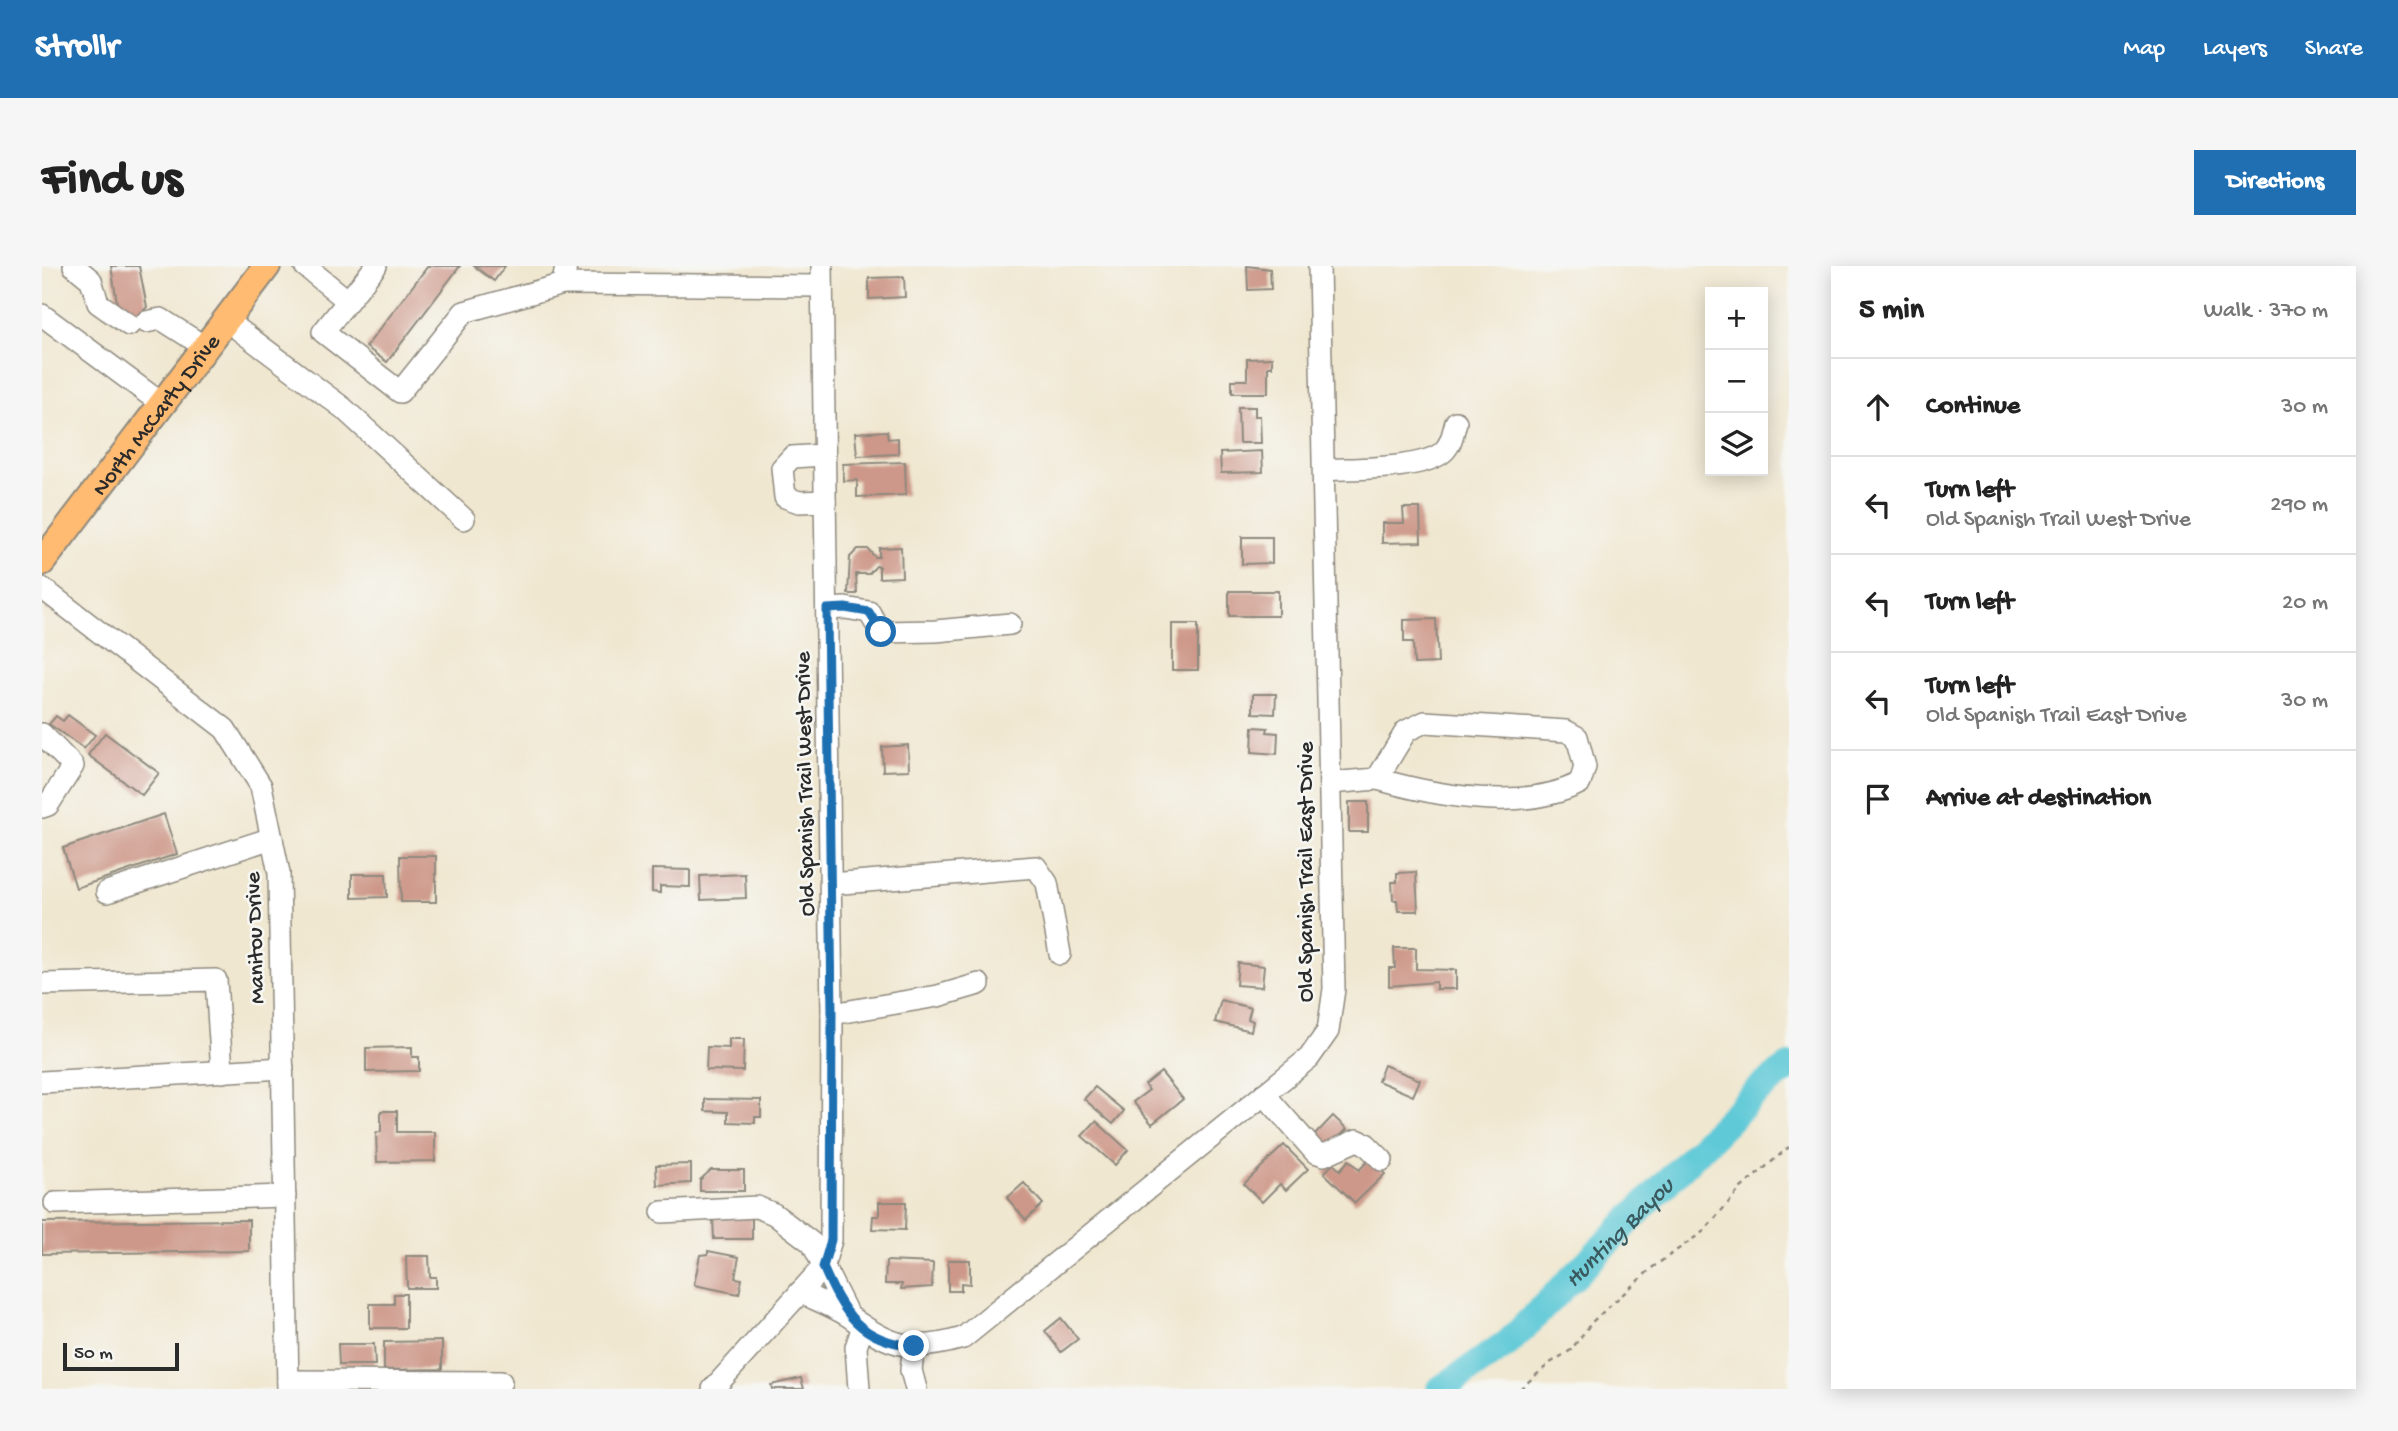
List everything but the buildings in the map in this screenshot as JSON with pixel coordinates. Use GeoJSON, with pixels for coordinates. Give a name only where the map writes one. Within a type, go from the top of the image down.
{"type":"FeatureCollection","features":[{"type":"Feature","properties":{"kind":"main road","name":"North McCarty Drive"},"geometry":{"type":"LineString","coordinates":[[42,562],[267,266]]}},
{"type":"Feature","properties":{"kind":"street"},"geometry":{"type":"LineString","coordinates":[[74,266],[92,280],[98,303],[138,324],[161,319],[205,347]]}},
{"type":"Feature","properties":{"kind":"street"},"geometry":{"type":"LineString","coordinates":[[305,266],[348,301]]}},
{"type":"Feature","properties":{"kind":"street"},"geometry":{"type":"LineString","coordinates":[[376,266],[323,332],[400,391],[464,312],[564,275],[822,276]]}},
{"type":"Feature","properties":{"kind":"street","name":"Old Spanish Trail East Drive"},"geometry":{"type":"LineString","coordinates":[[800,1292],[881,1339],[932,1347],[963,1338],[1309,1058],[1328,1031],[1335,989],[1319,266]]}},
{"type":"Feature","properties":{"kind":"street","name":"Old Spanish Trail West Drive"},"geometry":{"type":"LineString","coordinates":[[713,1389],[823,1267],[831,1240],[831,884],[822,276]]}},
{"type":"Feature","properties":{"kind":"street"},"geometry":{"type":"LineString","coordinates":[[42,315],[162,404]]}},
{"type":"Feature","properties":{"kind":"street"},"geometry":{"type":"LineString","coordinates":[[226,320],[343,408],[464,519]]}},
{"type":"Feature","properties":{"kind":"street"},"geometry":{"type":"LineString","coordinates":[[1324,470],[1416,462],[1442,453],[1450,442],[1456,422]]}},
{"type":"Feature","properties":{"kind":"street"},"geometry":{"type":"LineString","coordinates":[[824,455],[792,457],[782,468],[785,497],[799,502],[825,501]]}},
{"type":"Feature","properties":{"kind":"street","name":"Manitou Drive"},"geometry":{"type":"LineString","coordinates":[[42,587],[225,729],[261,786],[279,873],[288,1385]]}},
{"type":"Feature","properties":{"kind":"street"},"geometry":{"type":"LineString","coordinates":[[827,609],[845,608],[869,612],[881,632],[936,631],[1010,624]]}},
{"type":"Feature","properties":{"kind":"street"},"geometry":{"type":"LineString","coordinates":[[1330,783],[1377,779],[1431,794],[1500,798],[1559,793],[1580,783],[1585,767],[1577,737],[1566,731],[1425,722],[1406,732],[1377,779]]}},
{"type":"Feature","properties":{"kind":"street"},"geometry":{"type":"LineString","coordinates":[[42,734],[73,766],[48,805],[42,807]]}},
{"type":"Feature","properties":{"kind":"street"},"geometry":{"type":"LineString","coordinates":[[107,892],[272,838]]}},
{"type":"Feature","properties":{"kind":"street"},"geometry":{"type":"LineString","coordinates":[[831,884],[1036,867],[1047,883],[1060,954]]}},
{"type":"Feature","properties":{"kind":"street"},"geometry":{"type":"LineString","coordinates":[[42,984],[216,979],[222,1072]]}},
{"type":"Feature","properties":{"kind":"street"},"geometry":{"type":"LineString","coordinates":[[832,1014],[937,996],[979,984]]}},
{"type":"Feature","properties":{"kind":"street"},"geometry":{"type":"LineString","coordinates":[[42,1082],[283,1068]]}},
{"type":"Feature","properties":{"kind":"street"},"geometry":{"type":"LineString","coordinates":[[1264,1094],[1315,1152],[1324,1155],[1357,1140],[1366,1144],[1382,1160]]}},
{"type":"Feature","properties":{"kind":"street"},"geometry":{"type":"LineString","coordinates":[[55,1203],[285,1196]]}},
{"type":"Feature","properties":{"kind":"street"},"geometry":{"type":"LineString","coordinates":[[662,1212],[757,1207],[774,1214],[812,1243],[856,1323],[859,1389]]}},
{"type":"Feature","properties":{"kind":"street"},"geometry":{"type":"LineString","coordinates":[[914,1346],[911,1370],[916,1389]]}},
{"type":"Feature","properties":{"kind":"street"},"geometry":{"type":"LineString","coordinates":[[288,1385],[501,1382]]}},
{"type":"Feature","properties":{"kind":"path"},"geometry":{"type":"LineString","coordinates":[[1520,1389],[1550,1363],[1571,1350],[1592,1322],[1653,1268],[1704,1231],[1741,1188],[1789,1146]]}},
{"type":"Feature","properties":{"kind":"waterway","name":"Hunting Bayou"},"geometry":{"type":"LineString","coordinates":[[1441,1389],[1508,1343],[1757,1091],[1789,1067]]}},
{"type":"Feature","properties":{"kind":"route"},"geometry":{"type":"LineString","coordinates":[[881,632],[869,612],[845,608],[827,609],[832,1014],[831,1240],[823,1267],[849,1317],[862,1329],[881,1339],[914,1346]]}}]}
